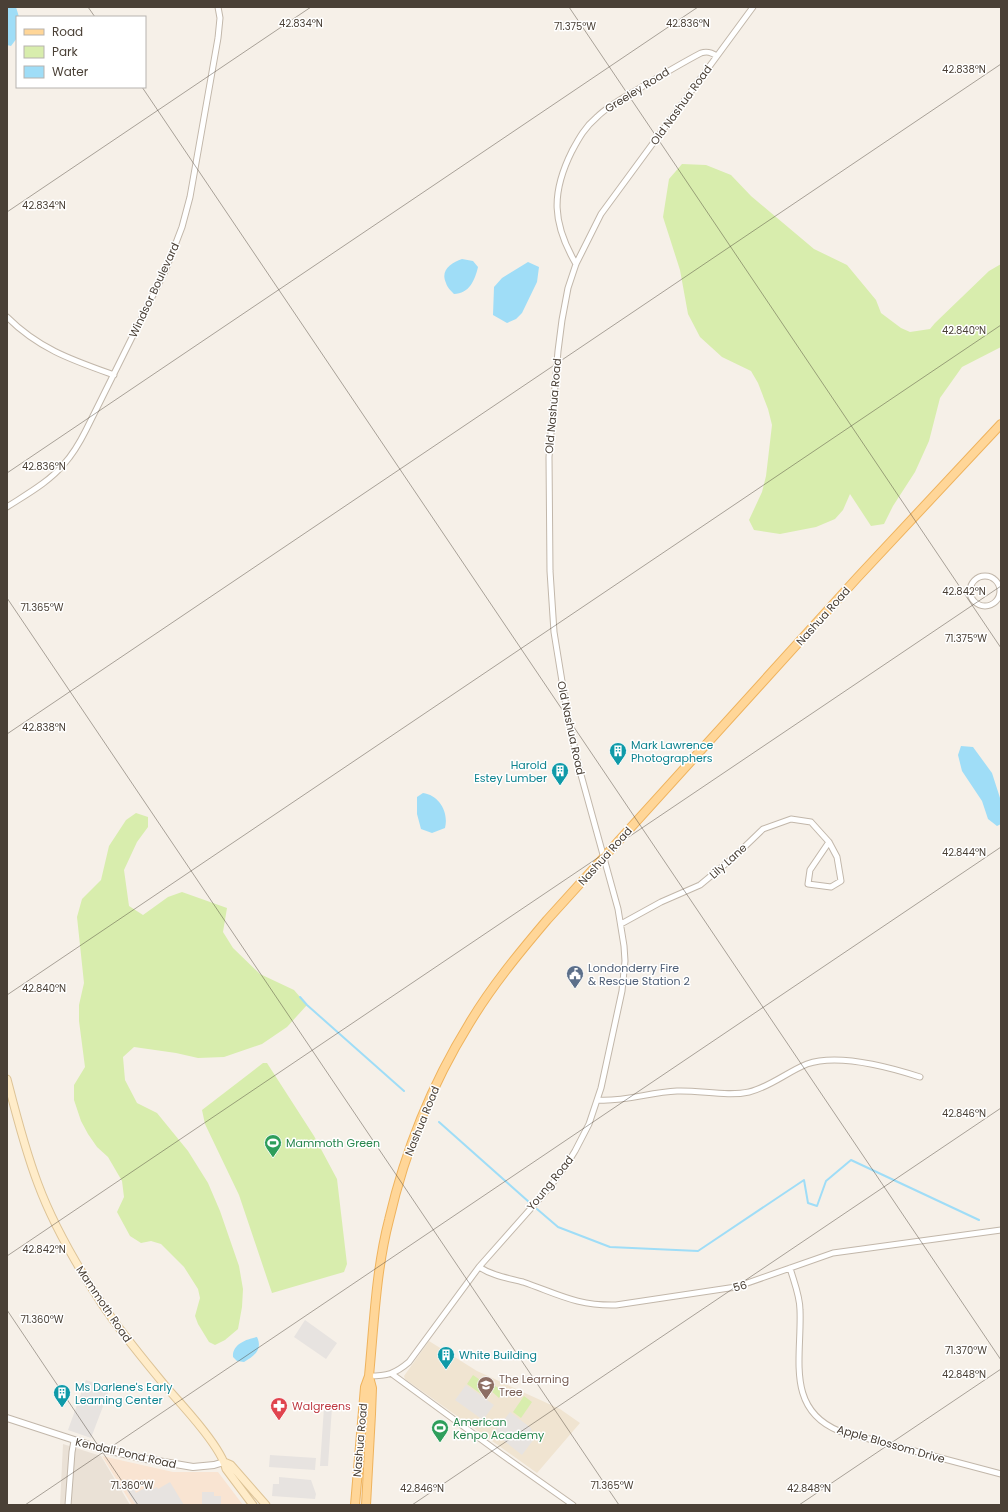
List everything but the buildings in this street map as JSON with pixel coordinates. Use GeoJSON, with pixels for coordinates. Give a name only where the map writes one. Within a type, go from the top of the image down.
{"type":"FeatureCollection","features":[{"type":"Feature","properties":{"kind":"main road","name":"Nashua Road"},"geometry":{"type":"LineString","coordinates":[[355,1505],[365,1387],[369,1376],[379,1273],[388,1220],[398,1184],[424,1112],[462,1036],[504,972],[547,920],[877,556],[1001,424]]}},
{"type":"Feature","properties":{"kind":"main road","name":"Mammoth Road"},"geometry":{"type":"LineString","coordinates":[[7,1079],[20,1128],[39,1186],[57,1228],[78,1268],[134,1348],[202,1429],[224,1462],[226,1469],[253,1505]]}},
{"type":"Feature","properties":{"kind":"main road","name":"Nashua Road"},"geometry":{"type":"LineString","coordinates":[[366,1505],[372,1388],[369,1376]]}},
{"type":"Feature","properties":{"kind":"main road","name":"Mammoth Road"},"geometry":{"type":"LineString","coordinates":[[224,1462],[231,1464],[266,1505]]}},
{"type":"Feature","properties":{"kind":"street","name":"Windsor Boulevard"},"geometry":{"type":"LineString","coordinates":[[7,507],[41,484],[64,464],[86,432],[166,270],[182,227],[190,198],[218,38],[220,18],[218,7]]}},
{"type":"Feature","properties":{"kind":"street","name":"Old Nashua Road"},"geometry":{"type":"LineString","coordinates":[[603,858],[583,787],[566,706],[554,632],[550,579],[549,457],[552,412],[562,320],[568,288],[576,264],[601,214],[753,7]]}},
{"type":"Feature","properties":{"kind":"street","name":"Greeley Road"},"geometry":{"type":"LineString","coordinates":[[576,264],[567,250],[562,236],[557,195],[562,173],[582,132],[597,116],[609,107],[671,69],[701,53],[711,52],[717,56]]}},
{"type":"Feature","properties":{"kind":"street"},"geometry":{"type":"LineString","coordinates":[[7,316],[33,339],[52,351],[114,375]]}},
{"type":"Feature","properties":{"kind":"street"},"geometry":{"type":"LineString","coordinates":[[983,576],[994,579],[1000,589],[998,598],[994,603],[988,606],[982,606],[976,603],[970,592],[971,586],[974,582],[983,576]]}},
{"type":"Feature","properties":{"kind":"street","name":"Lily Lane"},"geometry":{"type":"LineString","coordinates":[[621,924],[660,902],[700,885],[735,856],[762,829],[791,819],[811,822],[829,842],[837,857],[841,881],[831,887],[808,884],[810,870],[829,842]]}},
{"type":"Feature","properties":{"kind":"street","name":"Young Road"},"geometry":{"type":"LineString","coordinates":[[392,1374],[409,1362],[479,1267],[558,1176],[576,1151],[598,1100],[620,1006],[624,976],[624,946],[621,924],[603,858]]}},
{"type":"Feature","properties":{"kind":"street"},"geometry":{"type":"LineString","coordinates":[[598,1100],[618,1100],[676,1091],[744,1093],[759,1089],[806,1065],[828,1059],[844,1060],[897,1070],[920,1077]]}},
{"type":"Feature","properties":{"kind":"street","name":"56"},"geometry":{"type":"LineString","coordinates":[[479,1267],[494,1275],[522,1282],[571,1300],[601,1306],[616,1305],[721,1290],[751,1283],[819,1257],[848,1250],[1001,1230]]}},
{"type":"Feature","properties":{"kind":"street","name":"Apple Blossom Drive"},"geometry":{"type":"LineString","coordinates":[[790,1268],[800,1301],[801,1387],[805,1401],[819,1420],[839,1431],[1001,1474]]}},
{"type":"Feature","properties":{"kind":"street"},"geometry":{"type":"LineString","coordinates":[[369,1376],[392,1374],[573,1505]]}},
{"type":"Feature","properties":{"kind":"street","name":"Kendall Pond Road"},"geometry":{"type":"LineString","coordinates":[[7,1418],[74,1441],[146,1459],[182,1466],[204,1466],[224,1462]]}},
{"type":"Feature","properties":{"kind":"street"},"geometry":{"type":"LineString","coordinates":[[68,1505],[71,1459],[74,1441]]}},
{"type":"Feature","properties":{"kind":"shaded area"},"geometry":{"type":"Polygon","coordinates":[[[305,1320],[337,1343],[326,1359],[294,1337],[305,1320]]]}},
{"type":"Feature","properties":{"kind":"shaded area","name":"The Learning Tree"},"geometry":{"type":"Polygon","coordinates":[[[429,1341],[477,1371],[560,1409],[580,1423],[537,1473],[405,1379],[404,1376],[429,1341]]]}},
{"type":"Feature","properties":{"kind":"shaded area"},"geometry":{"type":"Polygon","coordinates":[[[86,1380],[110,1388],[91,1438],[68,1430],[86,1380]]]}},
{"type":"Feature","properties":{"kind":"shaded area"},"geometry":{"type":"Polygon","coordinates":[[[466,1385],[494,1405],[483,1420],[455,1400],[466,1385]]]}},
{"type":"Feature","properties":{"kind":"shaded area"},"geometry":{"type":"Polygon","coordinates":[[[324,1407],[332,1407],[328,1466],[320,1466],[324,1407]]]}},
{"type":"Feature","properties":{"kind":"shaded area"},"geometry":{"type":"Polygon","coordinates":[[[510,1412],[531,1428],[534,1439],[522,1455],[494,1433],[510,1412]]]}},
{"type":"Feature","properties":{"kind":"shaded area"},"geometry":{"type":"Polygon","coordinates":[[[63,1444],[101,1456],[130,1505],[60,1505],[63,1444]]]}},
{"type":"Feature","properties":{"kind":"shaded area"},"geometry":{"type":"Polygon","coordinates":[[[270,1455],[316,1458],[315,1470],[269,1467],[270,1455]]]}},
{"type":"Feature","properties":{"kind":"shaded area"},"geometry":{"type":"Polygon","coordinates":[[[102,1456],[173,1472],[218,1472],[243,1505],[132,1505],[102,1456]]]}},
{"type":"Feature","properties":{"kind":"shaded area"},"geometry":{"type":"Polygon","coordinates":[[[279,1477],[311,1480],[316,1494],[315,1499],[272,1496],[273,1484],[279,1484],[279,1477]]]}},
{"type":"Feature","properties":{"kind":"shaded area"},"geometry":{"type":"Polygon","coordinates":[[[128,1479],[136,1493],[148,1486],[151,1490],[157,1487],[158,1489],[170,1482],[184,1505],[136,1505],[122,1483],[128,1479]]]}},
{"type":"Feature","properties":{"kind":"shaded area"},"geometry":{"type":"Polygon","coordinates":[[[202,1492],[214,1492],[214,1496],[221,1496],[221,1505],[202,1505],[202,1492]]]}},
{"type":"Feature","properties":{"kind":"green space"},"geometry":{"type":"Polygon","coordinates":[[[682,164],[706,165],[731,175],[751,196],[814,249],[847,265],[876,300],[881,313],[901,328],[910,332],[930,329],[989,271],[1001,264],[1001,347],[962,367],[940,398],[929,441],[915,472],[893,506],[884,524],[871,526],[850,494],[843,510],[835,519],[816,527],[780,534],[754,530],[749,520],[762,492],[766,476],[772,425],[768,409],[758,383],[751,371],[722,357],[700,337],[688,314],[680,270],[663,217],[669,179],[682,164]]]}},
{"type":"Feature","properties":{"kind":"green space"},"geometry":{"type":"Polygon","coordinates":[[[136,813],[148,817],[148,827],[137,842],[124,870],[129,906],[143,915],[168,897],[182,892],[227,908],[223,932],[233,948],[260,974],[294,990],[307,1005],[287,1027],[262,1044],[224,1057],[198,1058],[176,1053],[134,1047],[123,1057],[125,1080],[137,1103],[157,1113],[188,1151],[208,1183],[220,1211],[239,1266],[243,1289],[242,1307],[238,1329],[225,1340],[215,1345],[209,1342],[198,1324],[195,1316],[200,1298],[198,1289],[184,1267],[161,1244],[151,1241],[141,1243],[130,1236],[117,1212],[124,1197],[122,1181],[108,1157],[97,1147],[88,1134],[81,1121],[74,1100],[74,1085],[85,1067],[79,1021],[79,1005],[84,983],[77,917],[82,899],[101,880],[109,846],[126,820],[136,813]]]}},
{"type":"Feature","properties":{"kind":"green space","name":"Mammoth Green"},"geometry":{"type":"Polygon","coordinates":[[[263,1063],[267,1063],[314,1136],[337,1179],[347,1264],[344,1272],[272,1293],[239,1195],[205,1124],[202,1110],[263,1063]]]}},
{"type":"Feature","properties":{"kind":"green space"},"geometry":{"type":"Polygon","coordinates":[[[473,1375],[490,1387],[492,1384],[503,1391],[499,1398],[489,1389],[484,1396],[467,1384],[473,1375]]]}},
{"type":"Feature","properties":{"kind":"green space"},"geometry":{"type":"Polygon","coordinates":[[[524,1396],[532,1402],[521,1418],[513,1412],[524,1396]]]}},
{"type":"Feature","properties":{"kind":"water"},"geometry":{"type":"Polygon","coordinates":[[[7,7],[16,7],[19,16],[16,16],[16,39],[11,46],[7,45],[7,7]]]}},
{"type":"Feature","properties":{"kind":"water"},"geometry":{"type":"Polygon","coordinates":[[[462,259],[473,261],[478,267],[473,281],[467,289],[464,292],[454,294],[449,289],[444,274],[451,265],[462,259]]]}},
{"type":"Feature","properties":{"kind":"water"},"geometry":{"type":"Polygon","coordinates":[[[528,262],[539,267],[537,282],[522,313],[516,319],[507,323],[493,315],[494,287],[502,278],[528,262]]]}},
{"type":"Feature","properties":{"kind":"water"},"geometry":{"type":"Polygon","coordinates":[[[961,746],[973,747],[992,773],[1001,801],[1001,824],[997,826],[988,819],[982,801],[962,771],[958,755],[961,746]]]}},
{"type":"Feature","properties":{"kind":"water"},"geometry":{"type":"Polygon","coordinates":[[[423,793],[434,797],[442,805],[446,816],[445,828],[432,833],[421,829],[417,814],[417,797],[423,793]]]}},
{"type":"Feature","properties":{"kind":"water"},"geometry":{"type":"Polygon","coordinates":[[[257,1337],[259,1346],[251,1357],[244,1362],[237,1361],[233,1357],[233,1352],[238,1345],[249,1339],[257,1337]]]}},
{"type":"Feature","properties":{"kind":"waterway"},"geometry":{"type":"LineString","coordinates":[[300,997],[307,1005],[404,1091]]}},
{"type":"Feature","properties":{"kind":"waterway"},"geometry":{"type":"LineString","coordinates":[[439,1122],[529,1202]]}},
{"type":"Feature","properties":{"kind":"waterway"},"geometry":{"type":"LineString","coordinates":[[537,1209],[558,1227],[610,1247],[698,1251],[804,1180],[808,1203],[817,1206],[826,1181],[851,1160],[979,1220]]}},
{"type":"Feature","properties":{"kind":"place","name":"Mark Lawrence Photographers"},"geometry":{"type":"Point","coordinates":[618,766]}},
{"type":"Feature","properties":{"kind":"place","name":"Harold Estey Lumber"},"geometry":{"type":"Point","coordinates":[560,786]}},
{"type":"Feature","properties":{"kind":"place","name":"Londonderry Fire & Rescue Station 2"},"geometry":{"type":"Point","coordinates":[575,989]}},
{"type":"Feature","properties":{"kind":"place","name":"Mammoth Green"},"geometry":{"type":"Point","coordinates":[273,1158]}},
{"type":"Feature","properties":{"kind":"place","name":"White Building"},"geometry":{"type":"Point","coordinates":[446,1370]}},
{"type":"Feature","properties":{"kind":"place","name":"The Learning Tree"},"geometry":{"type":"Point","coordinates":[486,1400]}},
{"type":"Feature","properties":{"kind":"place","name":"Ms Darlene's Early Learning Center"},"geometry":{"type":"Point","coordinates":[62,1408]}},
{"type":"Feature","properties":{"kind":"place","name":"Walgreens"},"geometry":{"type":"Point","coordinates":[279,1421]}},
{"type":"Feature","properties":{"kind":"place","name":"American Kenpo Academy"},"geometry":{"type":"Point","coordinates":[440,1443]}}]}
